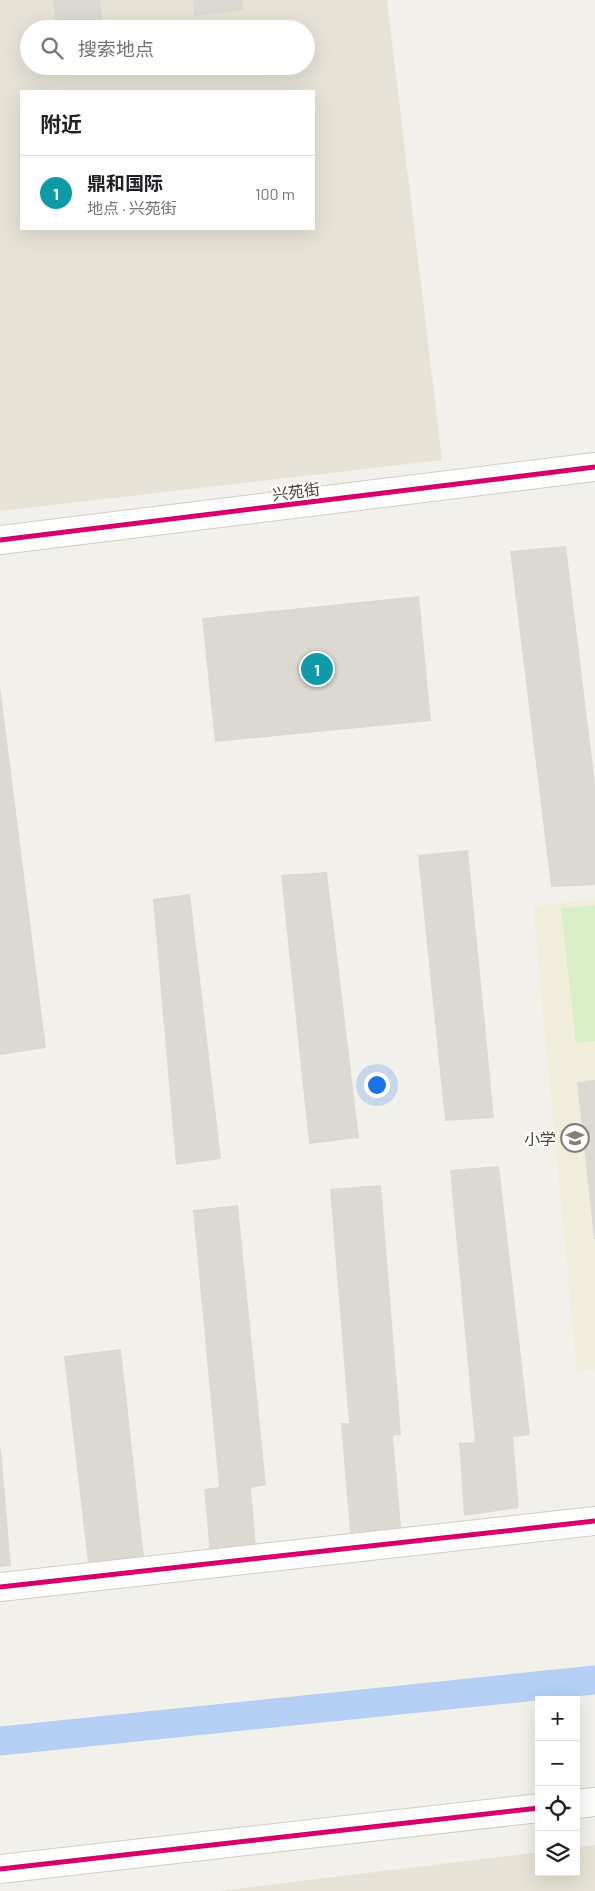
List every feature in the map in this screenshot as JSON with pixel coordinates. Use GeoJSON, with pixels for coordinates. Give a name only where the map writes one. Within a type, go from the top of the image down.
{"type":"FeatureCollection","features":[{"type":"Feature","properties":{"kind":"street","name":"兴苑街"},"geometry":{"type":"LineString","coordinates":[[0,540],[595,467]]}},
{"type":"Feature","properties":{"kind":"street"},"geometry":{"type":"LineString","coordinates":[[0,1587],[595,1522]]}},
{"type":"Feature","properties":{"kind":"street"},"geometry":{"type":"LineString","coordinates":[[580,1804],[595,1802]]}},
{"type":"Feature","properties":{"kind":"street"},"geometry":{"type":"LineString","coordinates":[[0,1869],[535,1808]]}},
{"type":"Feature","properties":{"kind":"shaded area"},"geometry":{"type":"Polygon","coordinates":[[[0,0],[387,0],[442,460],[0,511],[0,0]]]}},
{"type":"Feature","properties":{"kind":"shaded area","name":"小学"},"geometry":{"type":"Polygon","coordinates":[[[595,899],[595,1369],[577,1371],[533,906],[595,899]]]}},
{"type":"Feature","properties":{"kind":"shaded area"},"geometry":{"type":"Polygon","coordinates":[[[595,1845],[595,1891],[220,1891],[535,1852],[535,1876],[580,1876],[580,1847],[595,1845]]]}},
{"type":"Feature","properties":{"kind":"green space"},"geometry":{"type":"Polygon","coordinates":[[[595,905],[595,1041],[576,1043],[561,908],[595,905]]]}},
{"type":"Feature","properties":{"kind":"building"},"geometry":{"type":"Polygon","coordinates":[[[53,0],[100,0],[103,20],[55,20],[53,0]]]}},
{"type":"Feature","properties":{"kind":"building"},"geometry":{"type":"Polygon","coordinates":[[[193,0],[242,0],[243,10],[194,16],[193,0]]]}},
{"type":"Feature","properties":{"kind":"building"},"geometry":{"type":"Polygon","coordinates":[[[566,546],[595,784],[595,885],[551,887],[510,551],[566,546]]]}},
{"type":"Feature","properties":{"kind":"building"},"geometry":{"type":"Polygon","coordinates":[[[419,596],[431,721],[215,742],[202,618],[419,596]]]}},
{"type":"Feature","properties":{"kind":"building"},"geometry":{"type":"Polygon","coordinates":[[[0,686],[46,1048],[0,1055],[0,686]]]}},
{"type":"Feature","properties":{"kind":"building"},"geometry":{"type":"Polygon","coordinates":[[[468,850],[494,1118],[445,1121],[418,855],[468,850]]]}},
{"type":"Feature","properties":{"kind":"building"},"geometry":{"type":"Polygon","coordinates":[[[327,872],[359,1138],[309,1144],[281,875],[327,872]]]}},
{"type":"Feature","properties":{"kind":"building"},"geometry":{"type":"Polygon","coordinates":[[[190,894],[221,1159],[176,1165],[153,899],[190,894]]]}},
{"type":"Feature","properties":{"kind":"building"},"geometry":{"type":"Polygon","coordinates":[[[595,1080],[595,1239],[594,1239],[577,1082],[595,1080]]]}},
{"type":"Feature","properties":{"kind":"building"},"geometry":{"type":"Polygon","coordinates":[[[499,1166],[530,1435],[513,1437],[519,1508],[464,1516],[459,1443],[475,1442],[450,1170],[499,1166]]]}},
{"type":"Feature","properties":{"kind":"building"},"geometry":{"type":"Polygon","coordinates":[[[381,1185],[401,1435],[393,1436],[402,1539],[351,1543],[341,1423],[349,1423],[330,1189],[381,1185]]]}},
{"type":"Feature","properties":{"kind":"building"},"geometry":{"type":"Polygon","coordinates":[[[238,1205],[266,1485],[251,1488],[256,1550],[210,1554],[204,1489],[219,1487],[193,1210],[238,1205]]]}},
{"type":"Feature","properties":{"kind":"building"},"geometry":{"type":"Polygon","coordinates":[[[121,1349],[144,1557],[88,1563],[64,1356],[121,1349]]]}},
{"type":"Feature","properties":{"kind":"building"},"geometry":{"type":"Polygon","coordinates":[[[0,1449],[11,1566],[0,1567],[0,1449]]]}},
{"type":"Feature","properties":{"kind":"waterway"},"geometry":{"type":"LineString","coordinates":[[0,1741],[595,1680]]}},
{"type":"Feature","properties":{"kind":"cycle path"},"geometry":{"type":"LineString","coordinates":[[0,540],[595,467]]}},
{"type":"Feature","properties":{"kind":"cycle path"},"geometry":{"type":"LineString","coordinates":[[0,1587],[595,1521]]}},
{"type":"Feature","properties":{"kind":"cycle path"},"geometry":{"type":"LineString","coordinates":[[0,1869],[535,1808]]}},
{"type":"Feature","properties":{"kind":"place","name":"鼎和国际"},"geometry":{"type":"Point","coordinates":[317,669]}},
{"type":"Feature","properties":{"kind":"place","name":"小学"},"geometry":{"type":"Point","coordinates":[575,1138]}}]}
